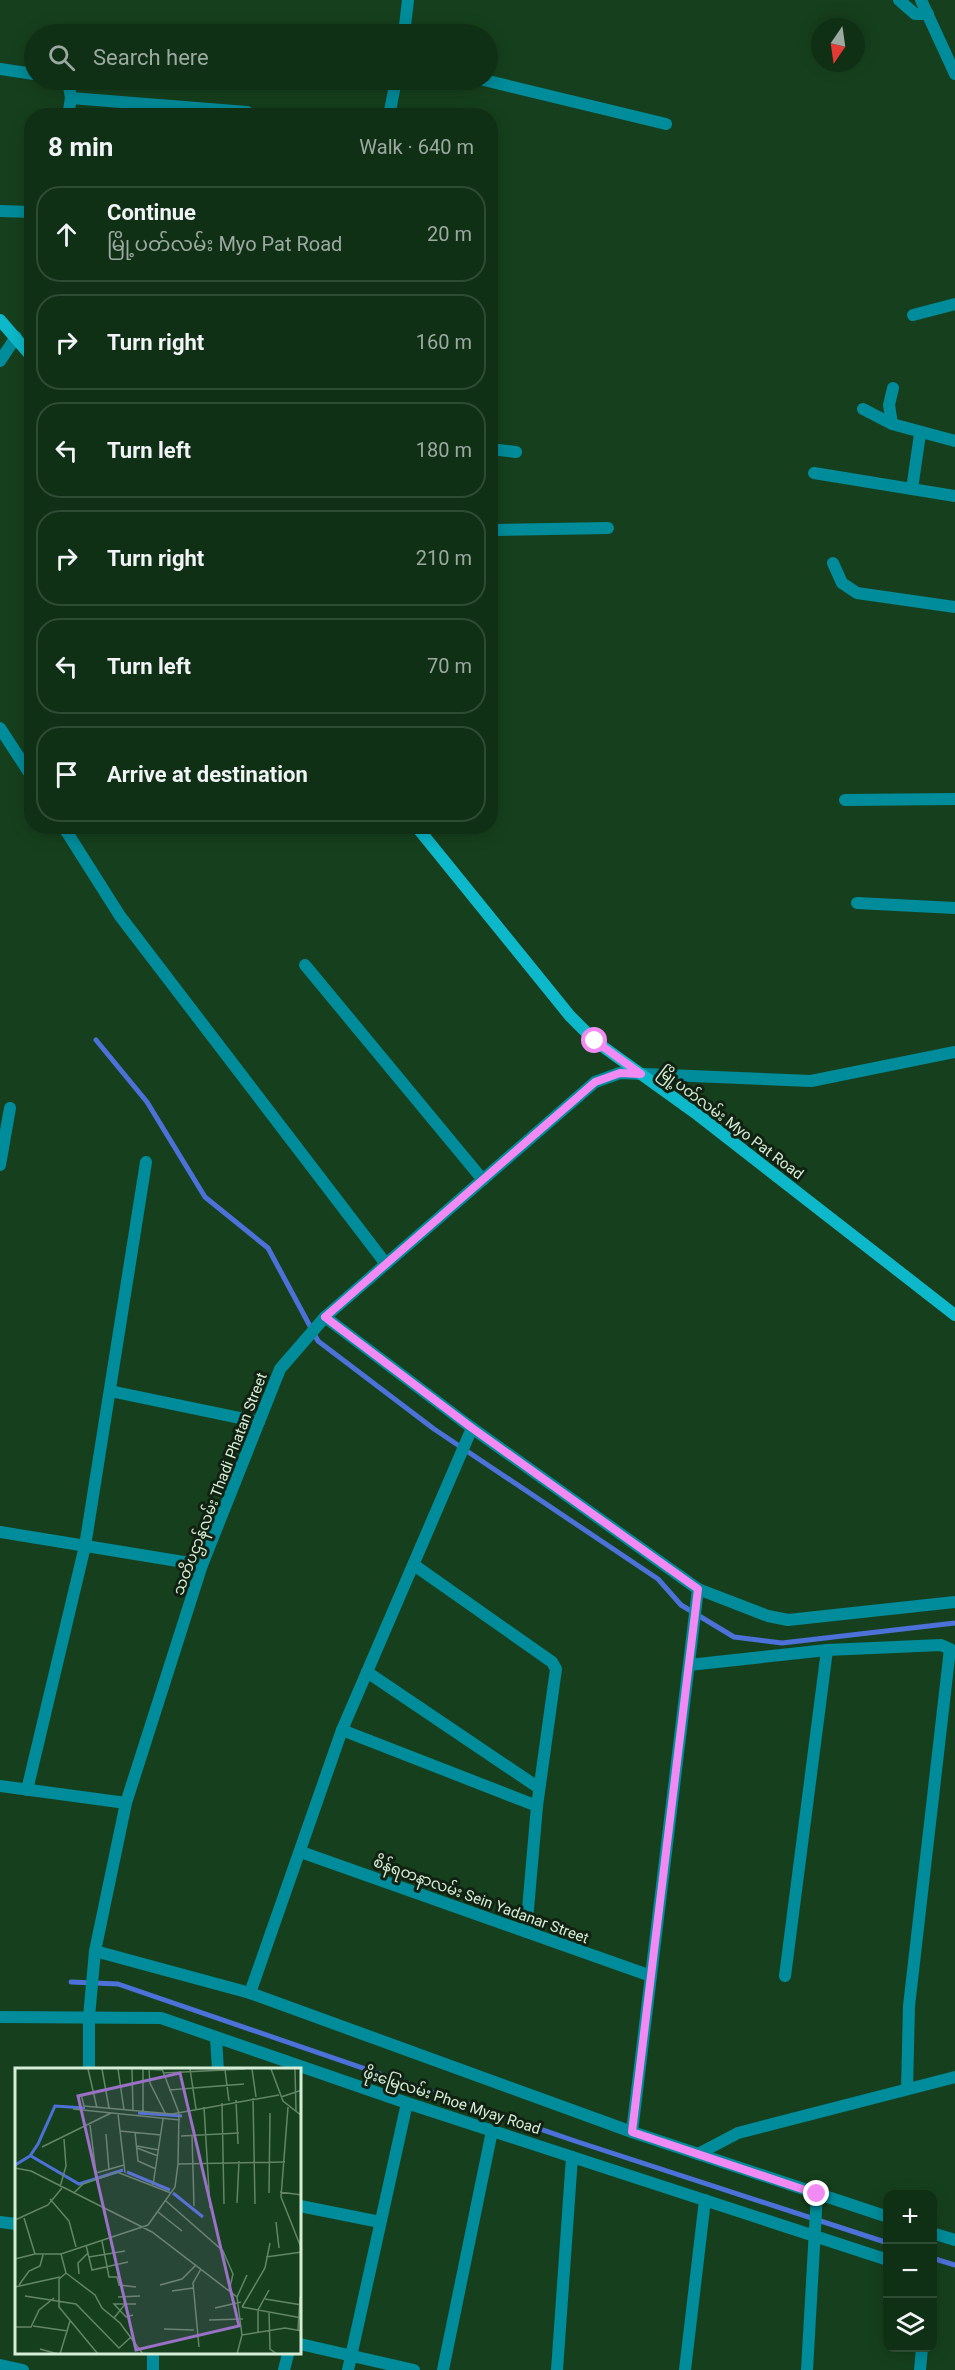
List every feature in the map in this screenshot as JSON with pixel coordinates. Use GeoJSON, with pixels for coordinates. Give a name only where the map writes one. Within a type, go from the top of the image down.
{"type":"FeatureCollection","features":[{"type":"Feature","properties":{"kind":"main road"},"geometry":{"type":"LineString","coordinates":[[0,320],[24,348]]}},
{"type":"Feature","properties":{"kind":"main road","name":"မြို့ပတ်လမ်း Myo Pat Road"},"geometry":{"type":"LineString","coordinates":[[422,834],[570,1016],[595,1041],[698,1115],[955,1314]]}},
{"type":"Feature","properties":{"kind":"street"},"geometry":{"type":"LineString","coordinates":[[405,24],[408,0]]}},
{"type":"Feature","properties":{"kind":"street"},"geometry":{"type":"LineString","coordinates":[[899,0],[915,14],[928,14]]}},
{"type":"Feature","properties":{"kind":"street"},"geometry":{"type":"LineString","coordinates":[[921,0],[955,75]]}},
{"type":"Feature","properties":{"kind":"street"},"geometry":{"type":"LineString","coordinates":[[0,69],[24,73]]}},
{"type":"Feature","properties":{"kind":"street"},"geometry":{"type":"LineString","coordinates":[[498,83],[666,124]]}},
{"type":"Feature","properties":{"kind":"street"},"geometry":{"type":"LineString","coordinates":[[69,108],[70,90]]}},
{"type":"Feature","properties":{"kind":"street"},"geometry":{"type":"LineString","coordinates":[[391,108],[394,90]]}},
{"type":"Feature","properties":{"kind":"street"},"geometry":{"type":"LineString","coordinates":[[71,98],[197,108]]}},
{"type":"Feature","properties":{"kind":"street"},"geometry":{"type":"LineString","coordinates":[[0,211],[24,212]]}},
{"type":"Feature","properties":{"kind":"street"},"geometry":{"type":"LineString","coordinates":[[913,315],[955,304]]}},
{"type":"Feature","properties":{"kind":"street"},"geometry":{"type":"LineString","coordinates":[[0,361],[16,338]]}},
{"type":"Feature","properties":{"kind":"street"},"geometry":{"type":"LineString","coordinates":[[892,424],[889,405],[893,388]]}},
{"type":"Feature","properties":{"kind":"street"},"geometry":{"type":"LineString","coordinates":[[862,409],[892,424],[920,434],[955,440]]}},
{"type":"Feature","properties":{"kind":"street"},"geometry":{"type":"LineString","coordinates":[[912,489],[920,434]]}},
{"type":"Feature","properties":{"kind":"street"},"geometry":{"type":"LineString","coordinates":[[498,450],[516,452]]}},
{"type":"Feature","properties":{"kind":"street"},"geometry":{"type":"LineString","coordinates":[[814,473],[955,496]]}},
{"type":"Feature","properties":{"kind":"street"},"geometry":{"type":"LineString","coordinates":[[498,530],[608,528]]}},
{"type":"Feature","properties":{"kind":"street"},"geometry":{"type":"LineString","coordinates":[[833,563],[842,583],[857,593],[955,607]]}},
{"type":"Feature","properties":{"kind":"street"},"geometry":{"type":"LineString","coordinates":[[0,728],[24,765]]}},
{"type":"Feature","properties":{"kind":"street"},"geometry":{"type":"LineString","coordinates":[[845,800],[955,799]]}},
{"type":"Feature","properties":{"kind":"street"},"geometry":{"type":"LineString","coordinates":[[68,834],[120,916],[386,1264]]}},
{"type":"Feature","properties":{"kind":"street"},"geometry":{"type":"LineString","coordinates":[[857,903],[955,908]]}},
{"type":"Feature","properties":{"kind":"street"},"geometry":{"type":"LineString","coordinates":[[305,965],[483,1180]]}},
{"type":"Feature","properties":{"kind":"street","name":"သတိပဌာန်လမ်း Thadi Phatan Street"},"geometry":{"type":"LineString","coordinates":[[89,2068],[89,2017],[95,1951],[126,1803],[202,1565],[280,1369],[325,1317],[595,1082],[620,1073],[811,1082],[955,1052]]}},
{"type":"Feature","properties":{"kind":"street"},"geometry":{"type":"LineString","coordinates":[[0,1165],[10,1108]]}},
{"type":"Feature","properties":{"kind":"street"},"geometry":{"type":"LineString","coordinates":[[27,1790],[85,1546],[146,1162]]}},
{"type":"Feature","properties":{"kind":"street"},"geometry":{"type":"LineString","coordinates":[[325,1317],[472,1428],[698,1589],[768,1616],[788,1620],[955,1602]]}},
{"type":"Feature","properties":{"kind":"street"},"geometry":{"type":"LineString","coordinates":[[110,1391],[259,1422]]}},
{"type":"Feature","properties":{"kind":"street"},"geometry":{"type":"LineString","coordinates":[[250,1993],[342,1730],[472,1428]]}},
{"type":"Feature","properties":{"kind":"street"},"geometry":{"type":"LineString","coordinates":[[0,1532],[202,1565]]}},
{"type":"Feature","properties":{"kind":"street"},"geometry":{"type":"LineString","coordinates":[[414,1564],[552,1662],[556,1669],[539,1788],[526,1932]]}},
{"type":"Feature","properties":{"kind":"street"},"geometry":{"type":"LineString","coordinates":[[632,2132],[698,1589]]}},
{"type":"Feature","properties":{"kind":"street"},"geometry":{"type":"LineString","coordinates":[[689,1665],[826,1650],[940,1646],[950,1648],[909,2007],[907,2089]]}},
{"type":"Feature","properties":{"kind":"street"},"geometry":{"type":"LineString","coordinates":[[785,1976],[826,1650]]}},
{"type":"Feature","properties":{"kind":"street"},"geometry":{"type":"LineString","coordinates":[[367,1672],[539,1788]]}},
{"type":"Feature","properties":{"kind":"street"},"geometry":{"type":"LineString","coordinates":[[342,1730],[537,1806]]}},
{"type":"Feature","properties":{"kind":"street"},"geometry":{"type":"LineString","coordinates":[[0,1786],[126,1803]]}},
{"type":"Feature","properties":{"kind":"street","name":"စိန်ရတနာလမ်း Sein Yadanar Street"},"geometry":{"type":"LineString","coordinates":[[301,1852],[651,1976]]}},
{"type":"Feature","properties":{"kind":"street"},"geometry":{"type":"LineString","coordinates":[[95,1951],[250,1993],[632,2132],[883,2215]]}},
{"type":"Feature","properties":{"kind":"street","name":"ဖိုးမြေလမ်း Phoe Myay Road"},"geometry":{"type":"LineString","coordinates":[[0,2017],[161,2018],[407,2103],[883,2258]]}},
{"type":"Feature","properties":{"kind":"street"},"geometry":{"type":"LineString","coordinates":[[216,2038],[218,2068]]}},
{"type":"Feature","properties":{"kind":"street"},"geometry":{"type":"LineString","coordinates":[[698,2154],[738,2133],[955,2077]]}},
{"type":"Feature","properties":{"kind":"street"},"geometry":{"type":"LineString","coordinates":[[348,2370],[407,2103]]}},
{"type":"Feature","properties":{"kind":"street"},"geometry":{"type":"LineString","coordinates":[[443,2370],[492,2131]]}},
{"type":"Feature","properties":{"kind":"street"},"geometry":{"type":"LineString","coordinates":[[557,2370],[572,2157]]}},
{"type":"Feature","properties":{"kind":"street"},"geometry":{"type":"LineString","coordinates":[[807,2370],[817,2194]]}},
{"type":"Feature","properties":{"kind":"street"},"geometry":{"type":"LineString","coordinates":[[685,2370],[705,2200]]}},
{"type":"Feature","properties":{"kind":"street"},"geometry":{"type":"LineString","coordinates":[[302,2206],[380,2222]]}},
{"type":"Feature","properties":{"kind":"street"},"geometry":{"type":"LineString","coordinates":[[0,2222],[15,2224]]}},
{"type":"Feature","properties":{"kind":"street"},"geometry":{"type":"LineString","coordinates":[[937,2234],[955,2240]]}},
{"type":"Feature","properties":{"kind":"street"},"geometry":{"type":"LineString","coordinates":[[302,2344],[414,2370]]}},
{"type":"Feature","properties":{"kind":"street"},"geometry":{"type":"LineString","coordinates":[[920,2370],[922,2352]]}},
{"type":"Feature","properties":{"kind":"street"},"geometry":{"type":"LineString","coordinates":[[285,2370],[288,2355]]}},
{"type":"Feature","properties":{"kind":"street"},"geometry":{"type":"LineString","coordinates":[[0,2365],[23,2370]]}},
{"type":"Feature","properties":{"kind":"waterway"},"geometry":{"type":"LineString","coordinates":[[96,1040],[147,1102],[205,1197],[268,1248],[318,1341],[434,1429],[658,1579],[681,1605],[734,1637],[782,1643],[955,1623]]}},
{"type":"Feature","properties":{"kind":"waterway"},"geometry":{"type":"LineString","coordinates":[[71,1982],[118,1984],[575,2141],[883,2241]]}},
{"type":"Feature","properties":{"kind":"waterway"},"geometry":{"type":"LineString","coordinates":[[937,2260],[955,2265]]}},
{"type":"Feature","properties":{"kind":"route"},"geometry":{"type":"LineString","coordinates":[[595,1041],[641,1074],[620,1073],[595,1082],[325,1317],[472,1428],[698,1589],[632,2132],[817,2194]]}}]}
